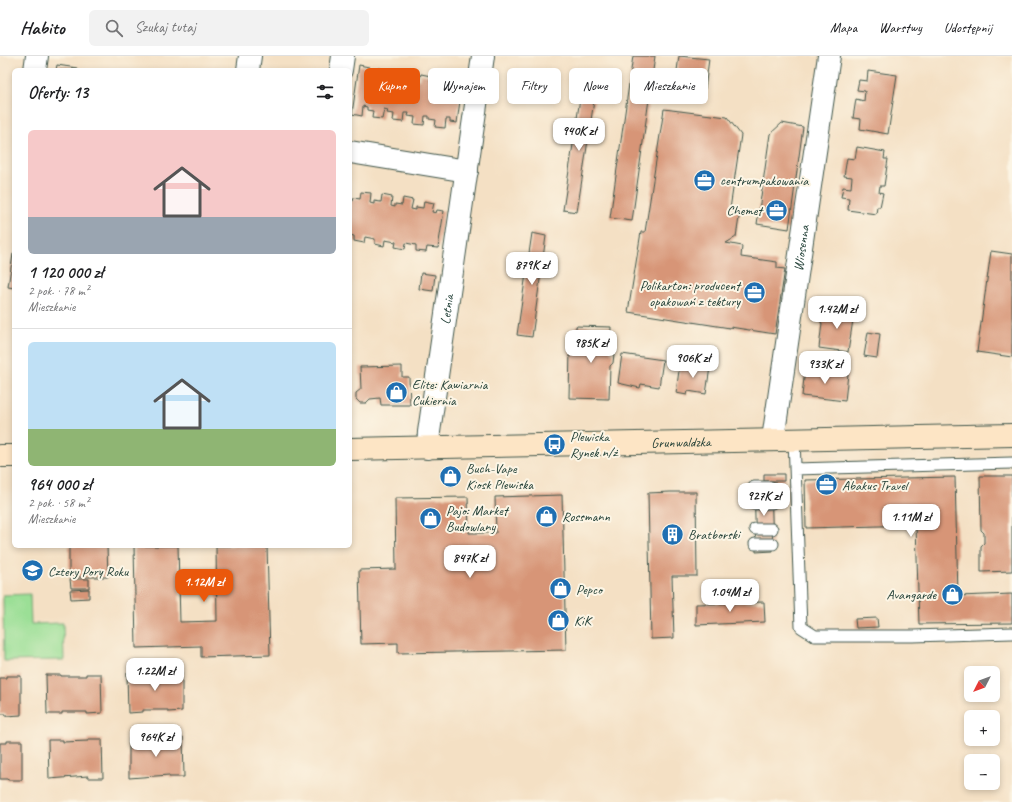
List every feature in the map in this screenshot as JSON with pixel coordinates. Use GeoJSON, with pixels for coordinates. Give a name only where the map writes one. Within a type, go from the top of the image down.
{"type":"FeatureCollection","features":[{"type":"Feature","properties":{"kind":"street"},"geometry":{"type":"LineString","coordinates":[[35,68],[37,56]]}},
{"type":"Feature","properties":{"kind":"street"},"geometry":{"type":"LineString","coordinates":[[248,68],[250,56]]}},
{"type":"Feature","properties":{"kind":"street"},"geometry":{"type":"LineString","coordinates":[[341,68],[343,56]]}},
{"type":"Feature","properties":{"kind":"street","name":"Letnia"},"geometry":{"type":"LineString","coordinates":[[428,448],[431,417],[483,56]]}},
{"type":"Feature","properties":{"kind":"street","name":"Wiosenna"},"geometry":{"type":"LineString","coordinates":[[784,439],[829,56]]}},
{"type":"Feature","properties":{"kind":"street"},"geometry":{"type":"LineString","coordinates":[[352,152],[467,171]]}},
{"type":"Feature","properties":{"kind":"street","name":"Grunwaldzka"},"geometry":{"type":"LineString","coordinates":[[352,449],[1012,435]]}},
{"type":"Feature","properties":{"kind":"street"},"geometry":{"type":"LineString","coordinates":[[0,456],[12,456]]}},
{"type":"Feature","properties":{"kind":"lane"},"geometry":{"type":"LineString","coordinates":[[784,439],[795,469],[801,627],[815,636],[913,636],[1012,633]]}},
{"type":"Feature","properties":{"kind":"lane"},"geometry":{"type":"LineString","coordinates":[[795,469],[1012,463]]}},
{"type":"Feature","properties":{"kind":"lane"},"geometry":{"type":"LineString","coordinates":[[754,487],[771,487]]}},
{"type":"Feature","properties":{"kind":"lane"},"geometry":{"type":"LineString","coordinates":[[754,504],[772,503]]}},
{"type":"Feature","properties":{"kind":"lane"},"geometry":{"type":"LineString","coordinates":[[755,529],[772,529]]}},
{"type":"Feature","properties":{"kind":"lane"},"geometry":{"type":"LineString","coordinates":[[755,544],[773,544]]}},
{"type":"Feature","properties":{"kind":"green space"},"geometry":{"type":"Polygon","coordinates":[[[30,594],[31,624],[63,623],[64,660],[4,661],[3,595],[30,594]]]}},
{"type":"Feature","properties":{"kind":"building"},"geometry":{"type":"Polygon","coordinates":[[[633,56],[655,56],[653,68],[631,68],[633,56]]]}},
{"type":"Feature","properties":{"kind":"building"},"geometry":{"type":"Polygon","coordinates":[[[679,56],[709,59],[708,68],[677,68],[679,56]]]}},
{"type":"Feature","properties":{"kind":"building"},"geometry":{"type":"Polygon","coordinates":[[[57,65],[77,68],[56,68],[57,65]]]}},
{"type":"Feature","properties":{"kind":"building"},"geometry":{"type":"Polygon","coordinates":[[[359,65],[369,67],[364,68],[364,104],[420,104],[421,74],[428,75],[428,104],[460,104],[457,123],[450,122],[450,119],[446,119],[445,128],[435,127],[436,120],[429,119],[429,116],[425,116],[424,125],[414,124],[415,117],[408,116],[409,113],[404,113],[403,122],[393,121],[394,114],[387,113],[388,110],[384,109],[382,119],[372,118],[373,111],[367,110],[367,107],[363,106],[362,116],[352,114],[359,65]]]}},
{"type":"Feature","properties":{"kind":"building"},"geometry":{"type":"Polygon","coordinates":[[[868,71],[897,75],[888,134],[860,129],[861,119],[853,118],[856,99],[864,101],[865,91],[857,90],[859,80],[867,81],[868,71]]]}},
{"type":"Feature","properties":{"kind":"building"},"geometry":{"type":"Polygon","coordinates":[[[630,77],[630,104],[648,104],[632,221],[610,218],[630,77]]]}},
{"type":"Feature","properties":{"kind":"building"},"geometry":{"type":"Polygon","coordinates":[[[579,104],[593,104],[577,212],[563,210],[579,104]]]}},
{"type":"Feature","properties":{"kind":"building"},"geometry":{"type":"Polygon","coordinates":[[[664,109],[727,117],[741,135],[730,209],[740,211],[736,237],[726,243],[742,246],[741,257],[777,262],[777,268],[785,269],[775,334],[628,312],[641,232],[645,232],[664,109]]]}},
{"type":"Feature","properties":{"kind":"building"},"geometry":{"type":"Polygon","coordinates":[[[782,123],[803,127],[789,229],[757,224],[770,134],[782,123]]]}},
{"type":"Feature","properties":{"kind":"building"},"geometry":{"type":"Polygon","coordinates":[[[857,147],[885,152],[884,159],[888,159],[884,186],[880,186],[879,192],[883,193],[880,207],[877,207],[876,214],[848,210],[849,198],[841,197],[843,187],[851,188],[852,177],[844,176],[847,158],[855,159],[857,147]]]}},
{"type":"Feature","properties":{"kind":"building"},"geometry":{"type":"Polygon","coordinates":[[[361,192],[371,193],[370,203],[374,204],[374,201],[381,202],[382,195],[392,197],[391,206],[395,207],[395,204],[402,205],[403,198],[413,200],[411,209],[416,210],[416,207],[423,208],[424,201],[434,203],[432,212],[436,213],[437,210],[444,211],[438,248],[427,247],[426,252],[416,251],[416,245],[406,243],[405,249],[395,247],[396,242],[385,240],[384,246],[375,244],[375,239],[365,237],[364,243],[354,241],[354,236],[352,236],[352,201],[354,198],[360,199],[361,192]]]}},
{"type":"Feature","properties":{"kind":"building"},"geometry":{"type":"Polygon","coordinates":[[[532,233],[546,236],[532,337],[517,335],[532,233]]]}},
{"type":"Feature","properties":{"kind":"building"},"geometry":{"type":"Polygon","coordinates":[[[991,251],[1012,254],[1012,357],[977,352],[991,251]]]}},
{"type":"Feature","properties":{"kind":"building"},"geometry":{"type":"Polygon","coordinates":[[[12,261],[12,288],[8,287],[12,261]]]}},
{"type":"Feature","properties":{"kind":"building"},"geometry":{"type":"Polygon","coordinates":[[[421,273],[435,275],[433,291],[419,289],[421,273]]]}},
{"type":"Feature","properties":{"kind":"building"},"geometry":{"type":"Polygon","coordinates":[[[840,305],[855,307],[848,352],[819,348],[822,313],[838,316],[840,305]]]}},
{"type":"Feature","properties":{"kind":"building"},"geometry":{"type":"Polygon","coordinates":[[[576,326],[611,327],[610,351],[614,354],[613,363],[610,366],[609,399],[569,398],[570,349],[576,349],[576,326]]]}},
{"type":"Feature","properties":{"kind":"building"},"geometry":{"type":"Polygon","coordinates":[[[868,332],[880,334],[877,358],[864,356],[868,332]]]}},
{"type":"Feature","properties":{"kind":"building"},"geometry":{"type":"Polygon","coordinates":[[[622,354],[663,360],[659,387],[641,384],[640,388],[618,383],[622,354]]]}},
{"type":"Feature","properties":{"kind":"building"},"geometry":{"type":"Polygon","coordinates":[[[680,363],[710,367],[706,394],[688,391],[687,395],[676,393],[680,363]]]}},
{"type":"Feature","properties":{"kind":"building"},"geometry":{"type":"Polygon","coordinates":[[[402,366],[402,377],[409,377],[410,405],[381,405],[380,398],[370,399],[366,403],[360,403],[356,399],[356,393],[361,389],[360,367],[402,366]]]}},
{"type":"Feature","properties":{"kind":"building"},"geometry":{"type":"Polygon","coordinates":[[[805,369],[848,374],[845,401],[802,396],[805,369]]]}},
{"type":"Feature","properties":{"kind":"building"},"geometry":{"type":"Polygon","coordinates":[[[764,474],[784,474],[784,481],[764,481],[764,474]]]}},
{"type":"Feature","properties":{"kind":"building"},"geometry":{"type":"Polygon","coordinates":[[[980,476],[1012,476],[1012,571],[981,572],[981,546],[984,543],[984,533],[981,530],[980,476]]]}},
{"type":"Feature","properties":{"kind":"building"},"geometry":{"type":"Polygon","coordinates":[[[955,477],[958,596],[1012,594],[1012,623],[919,624],[916,525],[806,528],[805,480],[955,477]]]}},
{"type":"Feature","properties":{"kind":"building"},"geometry":{"type":"Polygon","coordinates":[[[771,482],[773,551],[756,552],[754,483],[771,482]]]}},
{"type":"Feature","properties":{"kind":"building","name":"Bratborski"},"geometry":{"type":"Polygon","coordinates":[[[696,492],[697,576],[672,576],[674,638],[651,639],[648,493],[696,492]]]}},
{"type":"Feature","properties":{"kind":"building"},"geometry":{"type":"Polygon","coordinates":[[[562,495],[566,650],[398,653],[398,643],[361,644],[359,570],[396,569],[395,498],[468,497],[469,533],[496,533],[495,497],[562,495]]]}},
{"type":"Feature","properties":{"kind":"building"},"geometry":{"type":"Polygon","coordinates":[[[69,548],[107,548],[108,577],[69,577],[69,548]]]}},
{"type":"Feature","properties":{"kind":"building"},"geometry":{"type":"Polygon","coordinates":[[[134,548],[178,548],[180,622],[217,621],[216,548],[267,548],[270,655],[201,657],[201,646],[136,648],[134,548]]]}},
{"type":"Feature","properties":{"kind":"building"},"geometry":{"type":"Polygon","coordinates":[[[70,579],[89,579],[89,588],[71,588],[70,579]]]}},
{"type":"Feature","properties":{"kind":"building"},"geometry":{"type":"Polygon","coordinates":[[[89,589],[89,598],[71,599],[70,590],[89,589]]]}},
{"type":"Feature","properties":{"kind":"building"},"geometry":{"type":"Polygon","coordinates":[[[764,602],[765,622],[696,625],[696,604],[764,602]]]}},
{"type":"Feature","properties":{"kind":"building"},"geometry":{"type":"Polygon","coordinates":[[[877,618],[878,627],[856,628],[855,619],[877,618]]]}},
{"type":"Feature","properties":{"kind":"building"},"geometry":{"type":"Polygon","coordinates":[[[167,672],[182,672],[182,711],[168,712],[168,710],[143,710],[143,712],[128,713],[127,673],[142,673],[142,675],[167,674],[167,672]]]}},
{"type":"Feature","properties":{"kind":"building"},"geometry":{"type":"Polygon","coordinates":[[[86,674],[101,674],[102,713],[87,714],[87,712],[62,712],[62,714],[47,714],[46,675],[86,676],[86,674]]]}},
{"type":"Feature","properties":{"kind":"building"},"geometry":{"type":"Polygon","coordinates":[[[6,676],[21,676],[21,715],[6,716],[6,714],[0,714],[0,678],[6,678],[6,676]]]}},
{"type":"Feature","properties":{"kind":"building"},"geometry":{"type":"Polygon","coordinates":[[[169,737],[183,737],[184,777],[169,777],[169,775],[129,778],[129,738],[143,738],[143,740],[169,739],[169,737]]]}},
{"type":"Feature","properties":{"kind":"building"},"geometry":{"type":"Polygon","coordinates":[[[88,739],[102,739],[103,778],[88,778],[88,776],[49,779],[48,740],[63,740],[63,742],[88,741],[88,739]]]}},
{"type":"Feature","properties":{"kind":"building"},"geometry":{"type":"Polygon","coordinates":[[[7,741],[22,741],[22,780],[0,779],[0,743],[7,743],[7,741]]]}},
{"type":"Feature","properties":{"kind":"place","name":"centrumpakowania"},"geometry":{"type":"Point","coordinates":[705,180]}},
{"type":"Feature","properties":{"kind":"place","name":"Chemet"},"geometry":{"type":"Point","coordinates":[777,210]}},
{"type":"Feature","properties":{"kind":"place","name":"Polikarton: producent opakowań z tektury"},"geometry":{"type":"Point","coordinates":[755,293]}},
{"type":"Feature","properties":{"kind":"place","name":"Elite: Kawiarnia Cukiernia"},"geometry":{"type":"Point","coordinates":[396,392]}},
{"type":"Feature","properties":{"kind":"place","name":"Plewiska Rynek n/ż"},"geometry":{"type":"Point","coordinates":[555,444]}},
{"type":"Feature","properties":{"kind":"place","name":"Buch-Vape Kiosk Plewiska"},"geometry":{"type":"Point","coordinates":[451,476]}},
{"type":"Feature","properties":{"kind":"place","name":"Abakus Travel"},"geometry":{"type":"Point","coordinates":[827,485]}},
{"type":"Feature","properties":{"kind":"place","name":"Rossmann"},"geometry":{"type":"Point","coordinates":[546,516]}},
{"type":"Feature","properties":{"kind":"place","name":"Pajo: Market Budowlany"},"geometry":{"type":"Point","coordinates":[431,518]}},
{"type":"Feature","properties":{"kind":"place","name":"Bratborski"},"geometry":{"type":"Point","coordinates":[672,534]}},
{"type":"Feature","properties":{"kind":"place","name":"Cztery Pory Roku"},"geometry":{"type":"Point","coordinates":[32,571]}},
{"type":"Feature","properties":{"kind":"place","name":"Pepco"},"geometry":{"type":"Point","coordinates":[560,589]}},
{"type":"Feature","properties":{"kind":"place","name":"Avangarde"},"geometry":{"type":"Point","coordinates":[952,594]}},
{"type":"Feature","properties":{"kind":"place","name":"KiK"},"geometry":{"type":"Point","coordinates":[558,620]}}]}
